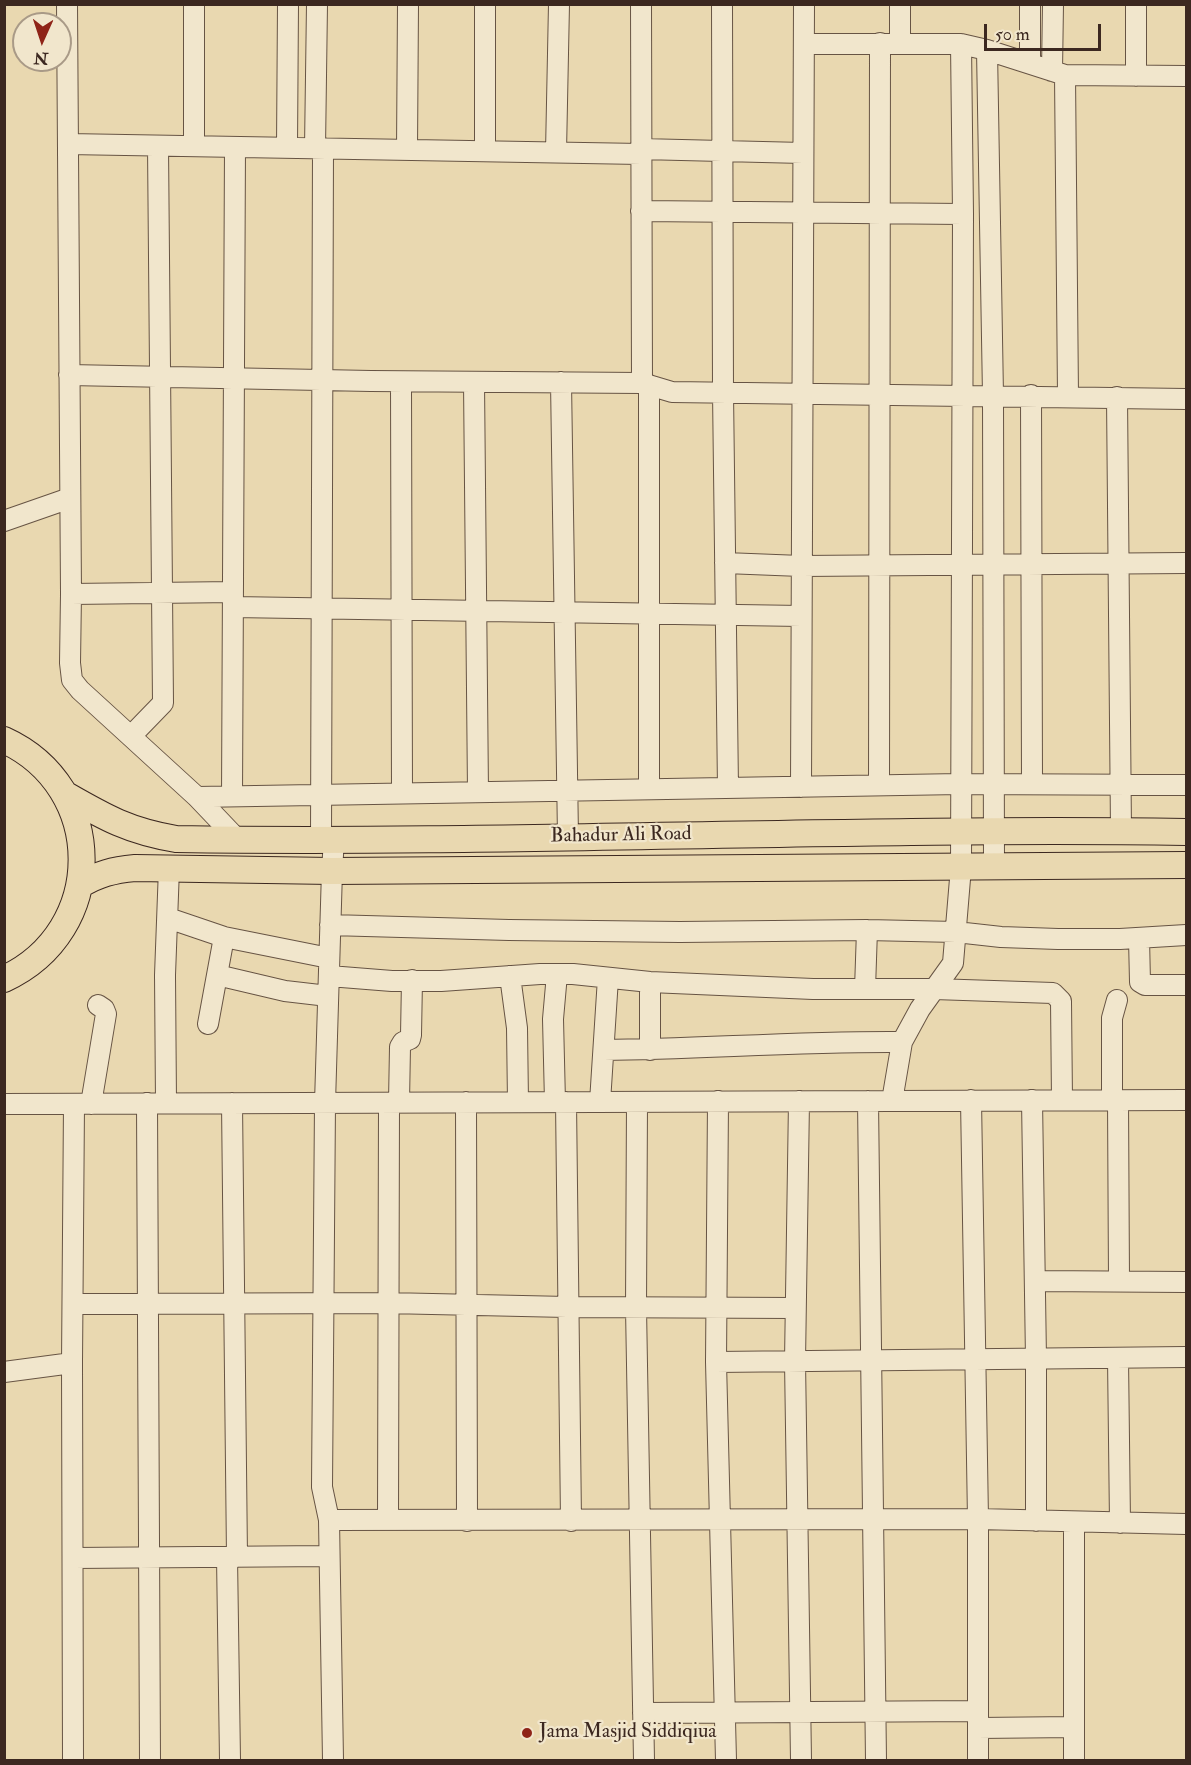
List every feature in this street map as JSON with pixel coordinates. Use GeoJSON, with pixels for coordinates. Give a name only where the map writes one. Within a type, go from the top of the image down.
{"type":"FeatureCollection","features":[{"type":"Feature","properties":{"kind":"main road"},"geometry":{"type":"LineString","coordinates":[[4,740],[31,755],[44,767],[66,795],[79,830],[82,857],[80,885],[69,918],[49,946],[22,969],[4,978]]}},
{"type":"Feature","properties":{"kind":"main road","name":"Bahadur Ali Road"},"geometry":{"type":"LineString","coordinates":[[66,795],[108,820],[148,834],[176,839],[568,837],[961,830],[1186,831]]}},
{"type":"Feature","properties":{"kind":"main road","name":"Bahadur Ali Road"},"geometry":{"type":"LineString","coordinates":[[80,885],[97,875],[115,869],[169,868],[332,871],[1186,865]]}},
{"type":"Feature","properties":{"kind":"street"},"geometry":{"type":"LineString","coordinates":[[67,4],[70,663],[72,680],[80,690],[197,797],[238,840]]}},
{"type":"Feature","properties":{"kind":"street"},"geometry":{"type":"LineString","coordinates":[[194,4],[194,146]]}},
{"type":"Feature","properties":{"kind":"street"},"geometry":{"type":"LineString","coordinates":[[287,147],[288,4]]}},
{"type":"Feature","properties":{"kind":"street"},"geometry":{"type":"LineString","coordinates":[[317,4],[322,381],[321,795],[332,871],[325,1103],[322,1487],[329,1520],[333,1761]]}},
{"type":"Feature","properties":{"kind":"street"},"geometry":{"type":"LineString","coordinates":[[407,150],[408,4]]}},
{"type":"Feature","properties":{"kind":"street"},"geometry":{"type":"LineString","coordinates":[[485,4],[485,151]]}},
{"type":"Feature","properties":{"kind":"street"},"geometry":{"type":"LineString","coordinates":[[556,152],[559,4]]}},
{"type":"Feature","properties":{"kind":"street"},"geometry":{"type":"LineString","coordinates":[[641,4],[641,211],[649,614],[649,789]]}},
{"type":"Feature","properties":{"kind":"street"},"geometry":{"type":"LineString","coordinates":[[722,4],[723,392],[728,788]]}},
{"type":"Feature","properties":{"kind":"street"},"geometry":{"type":"LineString","coordinates":[[801,787],[804,4]]}},
{"type":"Feature","properties":{"kind":"street"},"geometry":{"type":"LineString","coordinates":[[900,4],[900,43]]}},
{"type":"Feature","properties":{"kind":"street"},"geometry":{"type":"LineString","coordinates":[[1030,4],[1030,63]]}},
{"type":"Feature","properties":{"kind":"street"},"geometry":{"type":"LineString","coordinates":[[1053,4],[1059,73],[1068,396]]}},
{"type":"Feature","properties":{"kind":"street"},"geometry":{"type":"LineString","coordinates":[[1136,4],[1136,76]]}},
{"type":"Feature","properties":{"kind":"street"},"geometry":{"type":"LineString","coordinates":[[879,785],[880,43]]}},
{"type":"Feature","properties":{"kind":"street"},"geometry":{"type":"LineString","coordinates":[[805,44],[962,44],[1059,73],[1186,76]]}},
{"type":"Feature","properties":{"kind":"street"},"geometry":{"type":"LineString","coordinates":[[892,1101],[902,1042],[920,1009],[953,963],[961,867],[962,44]]}},
{"type":"Feature","properties":{"kind":"street"},"geometry":{"type":"LineString","coordinates":[[987,50],[993,395],[994,866]]}},
{"type":"Feature","properties":{"kind":"street"},"geometry":{"type":"LineString","coordinates":[[68,144],[556,152],[803,153]]}},
{"type":"Feature","properties":{"kind":"street"},"geometry":{"type":"LineString","coordinates":[[131,736],[162,703],[158,146]]}},
{"type":"Feature","properties":{"kind":"street"},"geometry":{"type":"LineString","coordinates":[[232,796],[235,147]]}},
{"type":"Feature","properties":{"kind":"street"},"geometry":{"type":"LineString","coordinates":[[641,211],[963,214]]}},
{"type":"Feature","properties":{"kind":"street"},"geometry":{"type":"LineString","coordinates":[[69,375],[322,381],[645,384],[672,392],[1030,395],[1186,399]]}},
{"type":"Feature","properties":{"kind":"street"},"geometry":{"type":"LineString","coordinates":[[401,382],[402,793]]}},
{"type":"Feature","properties":{"kind":"street"},"geometry":{"type":"LineString","coordinates":[[474,382],[478,792]]}},
{"type":"Feature","properties":{"kind":"street"},"geometry":{"type":"LineString","coordinates":[[561,382],[568,837]]}},
{"type":"Feature","properties":{"kind":"street"},"geometry":{"type":"LineString","coordinates":[[1030,395],[1032,784]]}},
{"type":"Feature","properties":{"kind":"street"},"geometry":{"type":"LineString","coordinates":[[1117,397],[1121,831]]}},
{"type":"Feature","properties":{"kind":"street"},"geometry":{"type":"LineString","coordinates":[[4,521],[70,498]]}},
{"type":"Feature","properties":{"kind":"street"},"geometry":{"type":"LineString","coordinates":[[725,563],[801,566],[1186,563]]}},
{"type":"Feature","properties":{"kind":"street"},"geometry":{"type":"LineString","coordinates":[[71,594],[161,592],[322,609],[801,616]]}},
{"type":"Feature","properties":{"kind":"street"},"geometry":{"type":"LineString","coordinates":[[197,797],[960,784],[1186,785]]}},
{"type":"Feature","properties":{"kind":"street"},"geometry":{"type":"LineString","coordinates":[[150,1761],[149,1304],[169,868]]}},
{"type":"Feature","properties":{"kind":"street"},"geometry":{"type":"LineString","coordinates":[[168,918],[329,977],[412,981],[556,974],[651,982],[813,989],[934,989],[1053,993],[1061,1001],[1062,1100]]}},
{"type":"Feature","properties":{"kind":"street"},"geometry":{"type":"LineString","coordinates":[[330,925],[520,930],[867,930],[956,932],[1001,937],[1058,939],[1186,935]]}},
{"type":"Feature","properties":{"kind":"street"},"geometry":{"type":"LineString","coordinates":[[865,989],[867,930]]}},
{"type":"Feature","properties":{"kind":"street"},"geometry":{"type":"LineString","coordinates":[[208,1024],[224,937]]}},
{"type":"Feature","properties":{"kind":"street"},"geometry":{"type":"LineString","coordinates":[[1139,938],[1140,982],[1145,985],[1186,985]]}},
{"type":"Feature","properties":{"kind":"street"},"geometry":{"type":"LineString","coordinates":[[556,974],[553,1019],[561,1102],[571,1521]]}},
{"type":"Feature","properties":{"kind":"street"},"geometry":{"type":"LineString","coordinates":[[217,975],[285,991],[329,977]]}},
{"type":"Feature","properties":{"kind":"street"},"geometry":{"type":"LineString","coordinates":[[510,976],[518,1038],[518,1102]]}},
{"type":"Feature","properties":{"kind":"street"},"geometry":{"type":"LineString","coordinates":[[600,1102],[608,978]]}},
{"type":"Feature","properties":{"kind":"street"},"geometry":{"type":"LineString","coordinates":[[388,1520],[387,1303],[394,1103],[400,1047],[403,1042],[410,1039],[411,1035],[412,981]]}},
{"type":"Feature","properties":{"kind":"street"},"geometry":{"type":"LineString","coordinates":[[650,1050],[651,982]]}},
{"type":"Feature","properties":{"kind":"street"},"geometry":{"type":"LineString","coordinates":[[1117,1000],[1112,1018],[1119,1281]]}},
{"type":"Feature","properties":{"kind":"street"},"geometry":{"type":"LineString","coordinates":[[72,1761],[72,1304],[82,1104],[106,1014],[105,1009],[98,1005]]}},
{"type":"Feature","properties":{"kind":"street"},"geometry":{"type":"LineString","coordinates":[[604,1050],[650,1050],[831,1041],[902,1042]]}},
{"type":"Feature","properties":{"kind":"street"},"geometry":{"type":"LineString","coordinates":[[971,1100],[978,1519],[978,1761]]}},
{"type":"Feature","properties":{"kind":"street"},"geometry":{"type":"LineString","coordinates":[[1032,1100],[1036,1521]]}},
{"type":"Feature","properties":{"kind":"street"},"geometry":{"type":"LineString","coordinates":[[4,1104],[1186,1100]]}},
{"type":"Feature","properties":{"kind":"street"},"geometry":{"type":"LineString","coordinates":[[718,1101],[716,1362],[726,1761]]}},
{"type":"Feature","properties":{"kind":"street"},"geometry":{"type":"LineString","coordinates":[[799,1101],[795,1361],[801,1761]]}},
{"type":"Feature","properties":{"kind":"street"},"geometry":{"type":"LineString","coordinates":[[868,1101],[876,1761]]}},
{"type":"Feature","properties":{"kind":"street"},"geometry":{"type":"LineString","coordinates":[[466,1102],[467,1521]]}},
{"type":"Feature","properties":{"kind":"street"},"geometry":{"type":"LineString","coordinates":[[637,1102],[636,1308],[644,1761]]}},
{"type":"Feature","properties":{"kind":"street"},"geometry":{"type":"LineString","coordinates":[[230,1761],[234,1304],[232,1103]]}},
{"type":"Feature","properties":{"kind":"street"},"geometry":{"type":"LineString","coordinates":[[1035,1281],[1186,1282]]}},
{"type":"Feature","properties":{"kind":"street"},"geometry":{"type":"LineString","coordinates":[[72,1304],[387,1303],[636,1308],[795,1308]]}},
{"type":"Feature","properties":{"kind":"street"},"geometry":{"type":"LineString","coordinates":[[716,1362],[1186,1357]]}},
{"type":"Feature","properties":{"kind":"street"},"geometry":{"type":"LineString","coordinates":[[1118,1358],[1120,1523]]}},
{"type":"Feature","properties":{"kind":"street"},"geometry":{"type":"LineString","coordinates":[[4,1372],[72,1363]]}},
{"type":"Feature","properties":{"kind":"street"},"geometry":{"type":"LineString","coordinates":[[329,1520],[978,1519],[1186,1524]]}},
{"type":"Feature","properties":{"kind":"street"},"geometry":{"type":"LineString","coordinates":[[1074,1522],[1074,1761]]}},
{"type":"Feature","properties":{"kind":"street"},"geometry":{"type":"LineString","coordinates":[[73,1558],[329,1556]]}},
{"type":"Feature","properties":{"kind":"street"},"geometry":{"type":"LineString","coordinates":[[643,1713],[875,1712],[1074,1727]]}},
{"type":"Feature","properties":{"kind":"place","name":"Jama Masjid Siddiqiua"},"geometry":{"type":"Point","coordinates":[527,1733]}}]}
